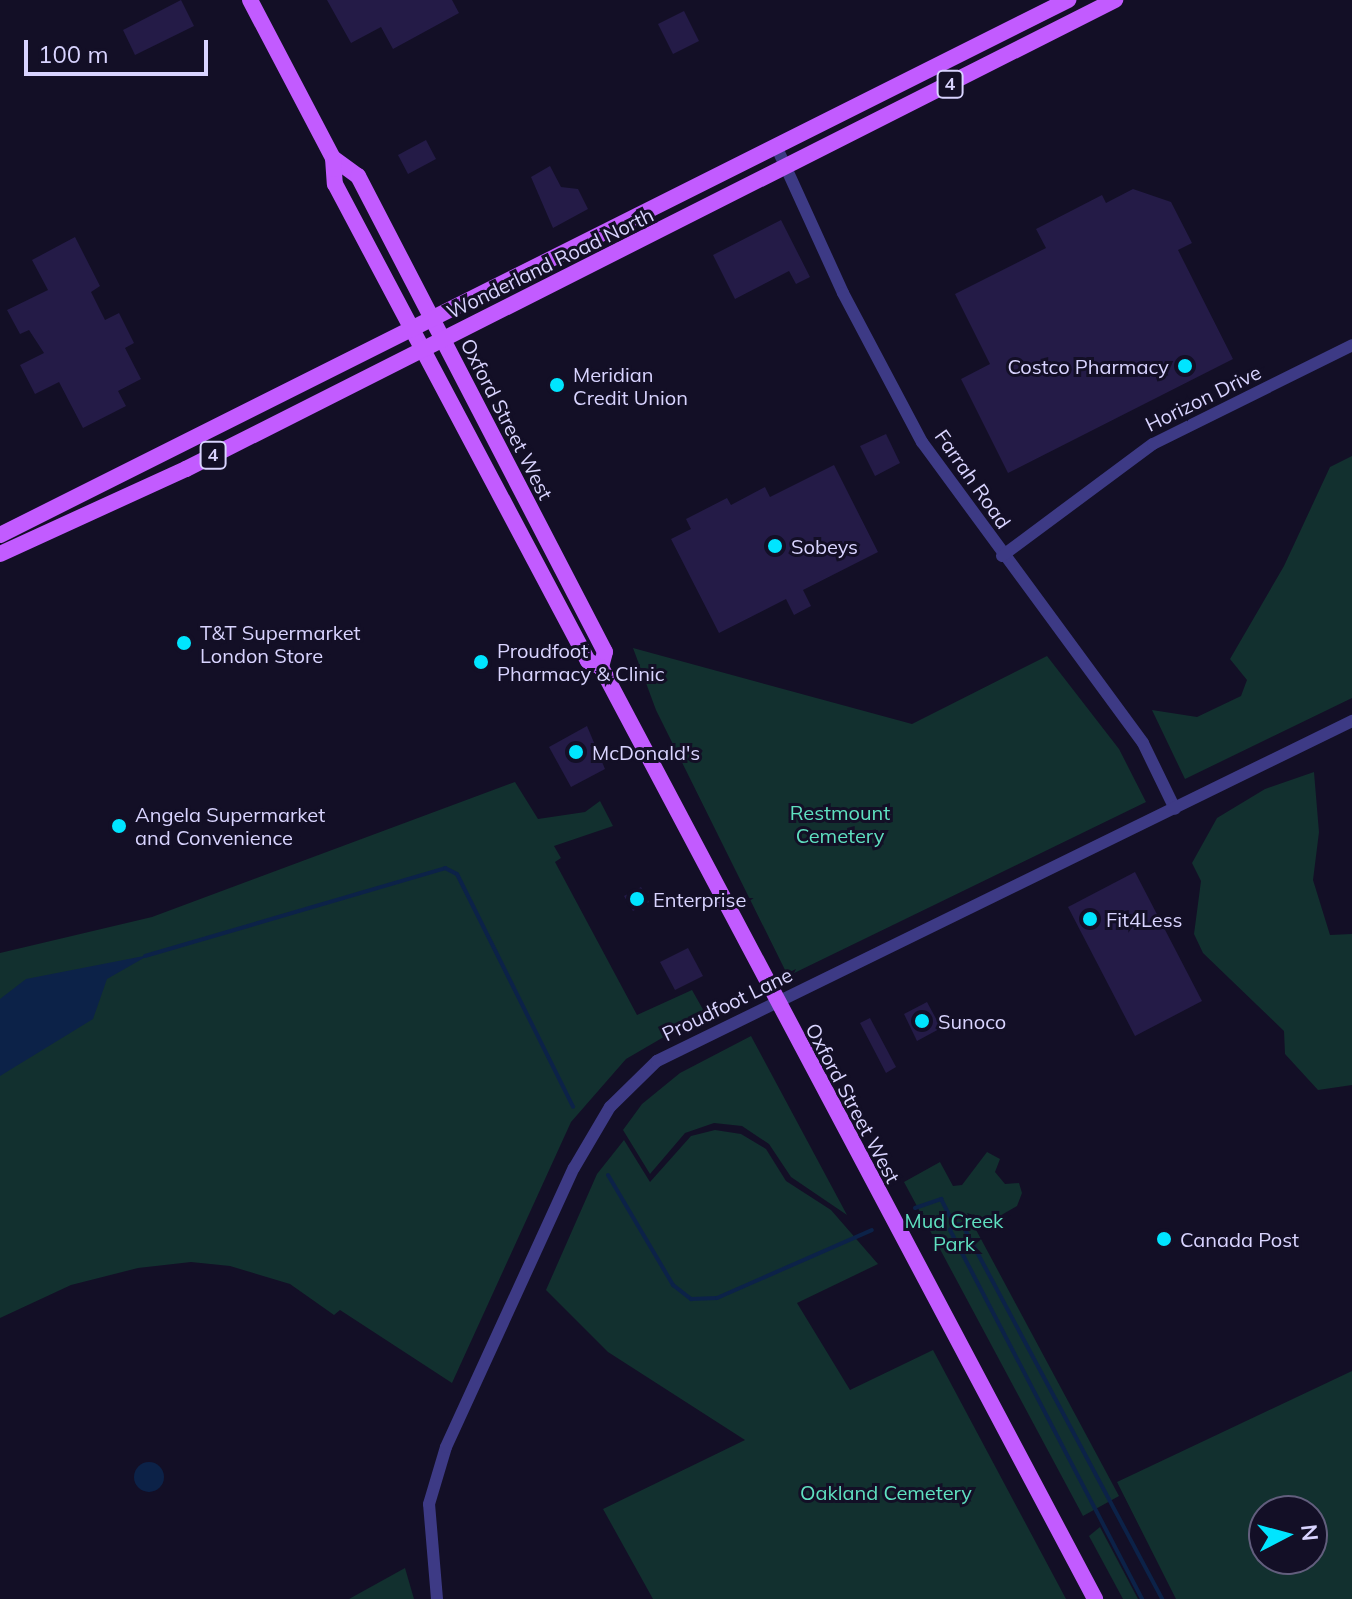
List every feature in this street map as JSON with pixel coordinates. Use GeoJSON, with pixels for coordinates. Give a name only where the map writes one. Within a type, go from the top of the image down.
{"type":"FeatureCollection","features":[{"type":"Feature","properties":{"kind":"main road","name":"Oxford Street West"},"geometry":{"type":"LineString","coordinates":[[250,0],[333,158],[335,184],[588,661],[601,667],[775,1001],[1095,1599]]}},
{"type":"Feature","properties":{"kind":"main road","name":"Wonderland Road North"},"geometry":{"type":"LineString","coordinates":[[0,535],[1068,0]]}},
{"type":"Feature","properties":{"kind":"main road","name":"Wonderland Road North"},"geometry":{"type":"LineString","coordinates":[[0,554],[423,349],[1115,0]]}},
{"type":"Feature","properties":{"kind":"main road","name":"Oxford Street West"},"geometry":{"type":"LineString","coordinates":[[333,158],[358,176],[605,652],[601,667]]}},
{"type":"Feature","properties":{"kind":"street","name":"Farrah Road"},"geometry":{"type":"LineString","coordinates":[[777,148],[922,442],[1002,556],[1143,743],[1175,809]]}},
{"type":"Feature","properties":{"kind":"street","name":"Horizon Drive"},"geometry":{"type":"LineString","coordinates":[[1002,556],[1153,444],[1352,345]]}},
{"type":"Feature","properties":{"kind":"street","name":"Proudfoot Lane"},"geometry":{"type":"LineString","coordinates":[[437,1599],[429,1504],[446,1447],[574,1168],[610,1107],[657,1061],[1352,721]]}},
{"type":"Feature","properties":{"kind":"green space"},"geometry":{"type":"Polygon","coordinates":[[[1352,456],[1352,698],[1185,779],[1152,710],[1197,717],[1241,696],[1247,680],[1230,659],[1284,566],[1330,467],[1352,456]]]}},
{"type":"Feature","properties":{"kind":"green space","name":"Restmount Cemetery"},"geometry":{"type":"Polygon","coordinates":[[[633,648],[912,724],[1047,656],[1119,749],[1146,802],[788,976],[656,710],[633,648]]]}},
{"type":"Feature","properties":{"kind":"green space"},"geometry":{"type":"Polygon","coordinates":[[[1314,772],[1319,832],[1313,880],[1330,935],[1352,934],[1352,1085],[1318,1090],[1285,1054],[1284,1031],[1203,953],[1194,934],[1201,881],[1192,863],[1217,818],[1265,789],[1314,772]]]}},
{"type":"Feature","properties":{"kind":"green space"},"geometry":{"type":"Polygon","coordinates":[[[515,782],[538,819],[585,812],[600,801],[613,826],[554,846],[561,858],[555,862],[637,1015],[692,990],[705,1013],[626,1059],[571,1122],[452,1383],[340,1310],[334,1315],[290,1284],[230,1266],[191,1262],[138,1268],[71,1285],[0,1318],[0,953],[152,917],[515,782]]]}},
{"type":"Feature","properties":{"kind":"green space"},"geometry":{"type":"Polygon","coordinates":[[[751,1036],[847,1215],[791,1177],[769,1144],[742,1126],[714,1123],[685,1133],[650,1174],[623,1130],[642,1104],[680,1073],[751,1036]]]}},
{"type":"Feature","properties":{"kind":"green space","name":"Oakland Cemetery"},"geometry":{"type":"Polygon","coordinates":[[[715,1130],[741,1134],[766,1149],[786,1181],[831,1210],[878,1264],[797,1303],[850,1390],[933,1350],[1066,1599],[653,1599],[603,1509],[745,1440],[608,1352],[546,1290],[597,1174],[624,1140],[650,1182],[691,1136],[715,1130]]]}},
{"type":"Feature","properties":{"kind":"green space","name":"Mud Creek Park"},"geometry":{"type":"Polygon","coordinates":[[[987,1152],[1000,1159],[995,1172],[1005,1184],[1019,1183],[1022,1193],[1017,1206],[991,1221],[967,1213],[1119,1496],[1083,1516],[904,1182],[940,1162],[953,1186],[962,1185],[987,1152]]]}},
{"type":"Feature","properties":{"kind":"green space"},"geometry":{"type":"Polygon","coordinates":[[[1352,1371],[1352,1599],[1176,1599],[1117,1482],[1352,1371]]]}},
{"type":"Feature","properties":{"kind":"green space"},"geometry":{"type":"Polygon","coordinates":[[[1100,1527],[1138,1599],[1123,1599],[1089,1536],[1100,1527]]]}},
{"type":"Feature","properties":{"kind":"green space"},"geometry":{"type":"Polygon","coordinates":[[[405,1568],[414,1599],[349,1599],[405,1568]]]}},
{"type":"Feature","properties":{"kind":"water"},"geometry":{"type":"Polygon","coordinates":[[[149,955],[107,979],[93,1019],[0,1076],[0,999],[26,979],[149,955]]]}},
{"type":"Feature","properties":{"kind":"water"},"geometry":{"type":"Polygon","coordinates":[[[149,1462],[155,1463],[163,1471],[163,1483],[155,1491],[149,1492],[143,1491],[135,1483],[134,1477],[135,1471],[143,1463],[149,1462]]]}},
{"type":"Feature","properties":{"kind":"building"},"geometry":{"type":"Polygon","coordinates":[[[181,0],[194,26],[135,55],[123,30],[181,0]]]}},
{"type":"Feature","properties":{"kind":"building"},"geometry":{"type":"Polygon","coordinates":[[[327,0],[452,0],[459,13],[393,49],[381,27],[351,43],[327,0]]]}},
{"type":"Feature","properties":{"kind":"building"},"geometry":{"type":"Polygon","coordinates":[[[684,11],[699,41],[673,54],[658,24],[684,11]]]}},
{"type":"Feature","properties":{"kind":"building"},"geometry":{"type":"Polygon","coordinates":[[[426,140],[436,159],[408,174],[398,155],[426,140]]]}},
{"type":"Feature","properties":{"kind":"building"},"geometry":{"type":"Polygon","coordinates":[[[550,166],[561,187],[578,189],[588,209],[553,228],[531,177],[550,166]]]}},
{"type":"Feature","properties":{"kind":"building"},"geometry":{"type":"Polygon","coordinates":[[[1133,189],[1171,202],[1192,243],[1178,250],[1233,359],[1008,473],[961,379],[990,364],[955,294],[1046,248],[1036,229],[1102,195],[1106,203],[1133,189]]]}},
{"type":"Feature","properties":{"kind":"building"},"geometry":{"type":"Polygon","coordinates":[[[781,220],[810,277],[796,284],[789,271],[735,299],[713,255],[781,220]]]}},
{"type":"Feature","properties":{"kind":"building"},"geometry":{"type":"Polygon","coordinates":[[[75,237],[100,286],[91,292],[105,320],[119,313],[134,343],[125,348],[141,379],[118,391],[126,406],[83,428],[59,382],[35,394],[20,365],[44,353],[29,330],[20,334],[7,310],[48,290],[32,260],[75,237]]]}},
{"type":"Feature","properties":{"kind":"building"},"geometry":{"type":"Polygon","coordinates":[[[886,434],[900,463],[875,476],[860,446],[886,434]]]}},
{"type":"Feature","properties":{"kind":"building","name":"Sobeys"},"geometry":{"type":"Polygon","coordinates":[[[834,465],[878,552],[803,590],[811,606],[794,615],[786,599],[719,633],[671,539],[691,529],[686,519],[727,498],[731,505],[765,487],[770,497],[834,465]]]}},
{"type":"Feature","properties":{"kind":"building","name":"McDonald's"},"geometry":{"type":"Polygon","coordinates":[[[587,726],[605,769],[571,787],[549,747],[587,726]]]}},
{"type":"Feature","properties":{"kind":"building"},"geometry":{"type":"Polygon","coordinates":[[[1135,872],[1202,1001],[1135,1036],[1068,907],[1135,872]]]}},
{"type":"Feature","properties":{"kind":"building","name":"Enterprise"},"geometry":{"type":"Polygon","coordinates":[[[641,887],[649,902],[633,911],[624,896],[641,887]]]}},
{"type":"Feature","properties":{"kind":"building"},"geometry":{"type":"Polygon","coordinates":[[[688,948],[703,976],[675,990],[660,962],[688,948]]]}},
{"type":"Feature","properties":{"kind":"building","name":"Sunoco"},"geometry":{"type":"Polygon","coordinates":[[[927,1002],[941,1028],[917,1041],[904,1014],[927,1002]]]}},
{"type":"Feature","properties":{"kind":"building","name":"Sunoco"},"geometry":{"type":"Polygon","coordinates":[[[870,1018],[896,1067],[886,1073],[860,1023],[870,1018]]]}},
{"type":"Feature","properties":{"kind":"waterway"},"geometry":{"type":"LineString","coordinates":[[145,956],[445,868],[457,874],[573,1107]]}},
{"type":"Feature","properties":{"kind":"waterway"},"geometry":{"type":"LineString","coordinates":[[608,1175],[673,1285],[691,1299],[717,1298],[872,1230]]}},
{"type":"Feature","properties":{"kind":"waterway"},"geometry":{"type":"LineString","coordinates":[[915,1208],[941,1199],[954,1224],[950,1230],[1142,1599]]}},
{"type":"Feature","properties":{"kind":"waterway"},"geometry":{"type":"LineString","coordinates":[[954,1224],[962,1224],[1162,1599]]}},
{"type":"Feature","properties":{"kind":"place","name":"Costco Pharmacy"},"geometry":{"type":"Point","coordinates":[1185,366]}},
{"type":"Feature","properties":{"kind":"place","name":"Meridian Credit Union"},"geometry":{"type":"Point","coordinates":[557,385]}},
{"type":"Feature","properties":{"kind":"place","name":"Sobeys"},"geometry":{"type":"Point","coordinates":[775,546]}},
{"type":"Feature","properties":{"kind":"place","name":"T&T Supermarket London Store"},"geometry":{"type":"Point","coordinates":[184,643]}},
{"type":"Feature","properties":{"kind":"place","name":"Proudfoot Pharmacy & Clinic"},"geometry":{"type":"Point","coordinates":[481,662]}},
{"type":"Feature","properties":{"kind":"place","name":"McDonald's"},"geometry":{"type":"Point","coordinates":[576,752]}},
{"type":"Feature","properties":{"kind":"place","name":"Angela Supermarket and Convenience"},"geometry":{"type":"Point","coordinates":[119,826]}},
{"type":"Feature","properties":{"kind":"place","name":"Enterprise"},"geometry":{"type":"Point","coordinates":[637,899]}},
{"type":"Feature","properties":{"kind":"place","name":"Fit4Less"},"geometry":{"type":"Point","coordinates":[1090,919]}},
{"type":"Feature","properties":{"kind":"place","name":"Sunoco"},"geometry":{"type":"Point","coordinates":[922,1021]}},
{"type":"Feature","properties":{"kind":"place","name":"Canada Post"},"geometry":{"type":"Point","coordinates":[1164,1239]}}]}
